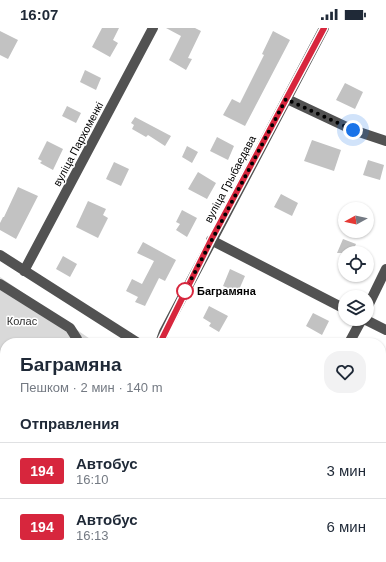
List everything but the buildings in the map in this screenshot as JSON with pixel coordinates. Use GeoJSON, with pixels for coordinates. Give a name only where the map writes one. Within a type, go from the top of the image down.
{"type":"FeatureCollection","features":[{"type":"Feature","properties":{"kind":"street","name":"вуліца Пархоменкі"},"geometry":{"type":"LineString","coordinates":[[24,271],[153,28]]}},
{"type":"Feature","properties":{"kind":"street","name":"вуліца Грыбаедава"},"geometry":{"type":"LineString","coordinates":[[162,338],[211,240],[324,28]]}},
{"type":"Feature","properties":{"kind":"street"},"geometry":{"type":"LineString","coordinates":[[286,99],[353,130],[386,141]]}},
{"type":"Feature","properties":{"kind":"street"},"geometry":{"type":"LineString","coordinates":[[211,240],[338,305]]}},
{"type":"Feature","properties":{"kind":"street"},"geometry":{"type":"LineString","coordinates":[[0,255],[130,338]]}},
{"type":"Feature","properties":{"kind":"street"},"geometry":{"type":"LineString","coordinates":[[374,294],[386,269]]}},
{"type":"Feature","properties":{"kind":"street"},"geometry":{"type":"LineString","coordinates":[[0,284],[70,328],[76,338]]}},
{"type":"Feature","properties":{"kind":"street"},"geometry":{"type":"LineString","coordinates":[[374,324],[386,330]]}},
{"type":"Feature","properties":{"kind":"street"},"geometry":{"type":"LineString","coordinates":[[352,338],[359,326]]}},
{"type":"Feature","properties":{"kind":"green space","name":"Колас"},"geometry":{"type":"Polygon","coordinates":[[[0,277],[89,338],[0,338],[0,277]]]}},
{"type":"Feature","properties":{"kind":"bus line","name":"194"},"geometry":{"type":"LineString","coordinates":[[162,338],[211,240],[324,28]]}},
{"type":"Feature","properties":{"kind":"place","name":"Баграмяна"},"geometry":{"type":"Point","coordinates":[185,291]}},
{"type":"Feature","properties":{"kind":"route"},"geometry":{"type":"LineString","coordinates":[[185,291],[286,99],[353,130]]}}]}
